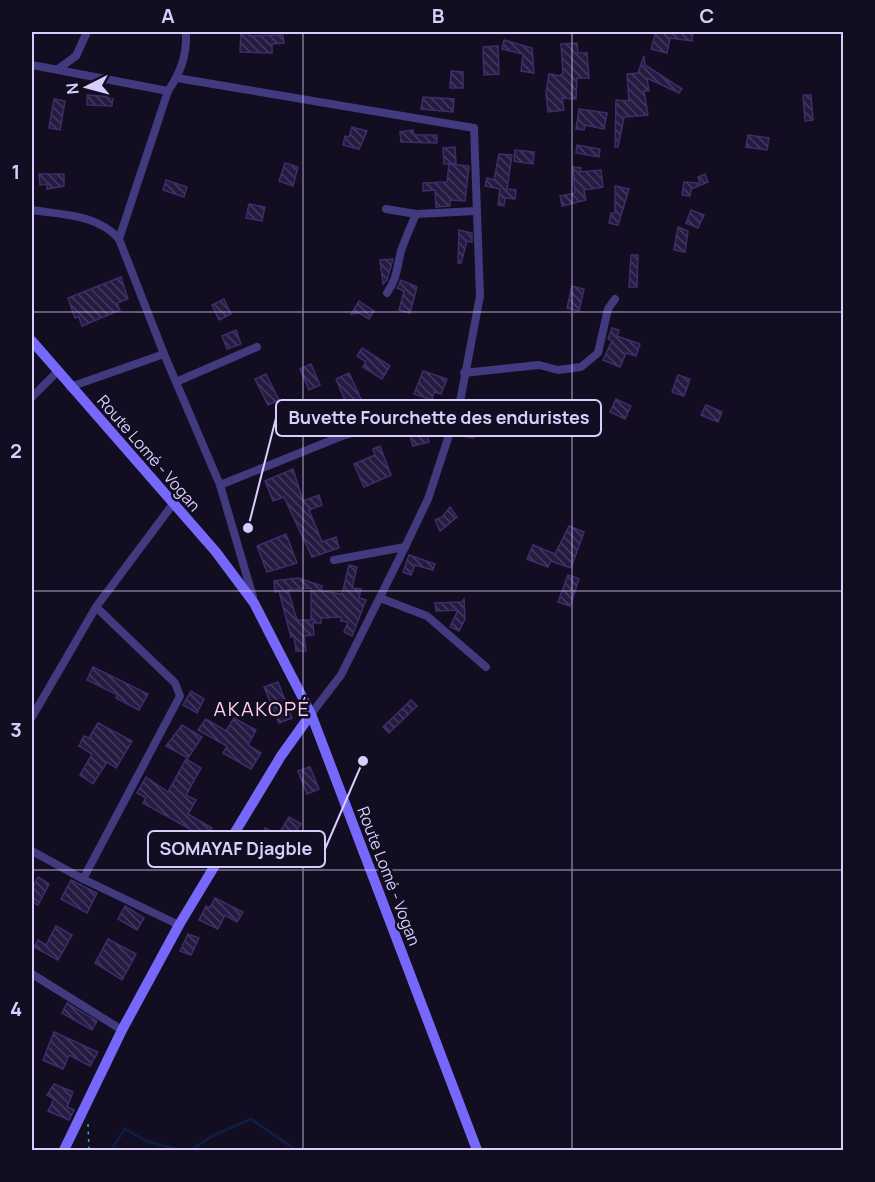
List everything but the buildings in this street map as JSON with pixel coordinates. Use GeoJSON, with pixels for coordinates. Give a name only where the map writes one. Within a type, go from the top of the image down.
{"type":"FeatureCollection","features":[{"type":"Feature","properties":{"kind":"main road","name":"Route Lomé - Vogan"},"geometry":{"type":"LineString","coordinates":[[32,341],[216,552],[254,603],[311,714],[477,1150]]}},
{"type":"Feature","properties":{"kind":"main road"},"geometry":{"type":"LineString","coordinates":[[64,1150],[122,1030],[179,925],[281,756],[311,714]]}},
{"type":"Feature","properties":{"kind":"street"},"geometry":{"type":"LineString","coordinates":[[58,69],[76,56],[87,32]]}},
{"type":"Feature","properties":{"kind":"street"},"geometry":{"type":"LineString","coordinates":[[119,239],[168,91],[177,78],[186,55],[186,32]]}},
{"type":"Feature","properties":{"kind":"street"},"geometry":{"type":"LineString","coordinates":[[32,65],[168,91]]}},
{"type":"Feature","properties":{"kind":"street"},"geometry":{"type":"LineString","coordinates":[[177,78],[474,128],[480,296],[460,402],[431,490],[405,547],[341,675],[311,714]]}},
{"type":"Feature","properties":{"kind":"street"},"geometry":{"type":"LineString","coordinates":[[387,208],[416,214],[476,211]]}},
{"type":"Feature","properties":{"kind":"street"},"geometry":{"type":"LineString","coordinates":[[32,210],[96,220],[108,227],[119,239],[219,485],[254,603]]}},
{"type":"Feature","properties":{"kind":"street"},"geometry":{"type":"LineString","coordinates":[[387,293],[397,275],[400,255],[416,214]]}},
{"type":"Feature","properties":{"kind":"street"},"geometry":{"type":"LineString","coordinates":[[464,373],[539,365],[558,370],[581,367],[598,353],[608,309],[615,299]]}},
{"type":"Feature","properties":{"kind":"street"},"geometry":{"type":"LineString","coordinates":[[176,382],[257,347]]}},
{"type":"Feature","properties":{"kind":"street"},"geometry":{"type":"LineString","coordinates":[[70,387],[164,354]]}},
{"type":"Feature","properties":{"kind":"street"},"geometry":{"type":"LineString","coordinates":[[32,397],[57,372]]}},
{"type":"Feature","properties":{"kind":"street"},"geometry":{"type":"LineString","coordinates":[[219,485],[342,436],[460,402]]}},
{"type":"Feature","properties":{"kind":"street"},"geometry":{"type":"LineString","coordinates":[[32,717],[96,607],[173,504]]}},
{"type":"Feature","properties":{"kind":"street"},"geometry":{"type":"LineString","coordinates":[[334,560],[405,547]]}},
{"type":"Feature","properties":{"kind":"street"},"geometry":{"type":"LineString","coordinates":[[380,598],[427,616],[486,667]]}},
{"type":"Feature","properties":{"kind":"street"},"geometry":{"type":"LineString","coordinates":[[83,879],[180,696],[175,683],[96,607]]}},
{"type":"Feature","properties":{"kind":"street"},"geometry":{"type":"LineString","coordinates":[[32,851],[83,879],[179,925]]}},
{"type":"Feature","properties":{"kind":"street"},"geometry":{"type":"LineString","coordinates":[[32,974],[122,1030]]}},
{"type":"Feature","properties":{"kind":"path"},"geometry":{"type":"LineString","coordinates":[[82,1114],[88,1125],[88,1150]]}},
{"type":"Feature","properties":{"kind":"waterway"},"geometry":{"type":"LineString","coordinates":[[191,1150],[214,1135],[251,1119],[296,1150]]}},
{"type":"Feature","properties":{"kind":"waterway"},"geometry":{"type":"LineString","coordinates":[[111,1150],[125,1129],[146,1141],[181,1150]]}},
{"type":"Feature","properties":{"kind":"place","name":"Buvette Fourchette des enduristes"},"geometry":{"type":"Point","coordinates":[248,528]}},
{"type":"Feature","properties":{"kind":"place","name":"SOMAYAF Djagble"},"geometry":{"type":"Point","coordinates":[363,761]}},
{"type":"Feature","properties":{"kind":"district","name":"AKAKOPÉ"},"geometry":{"type":"Point","coordinates":[262,709]}}]}
